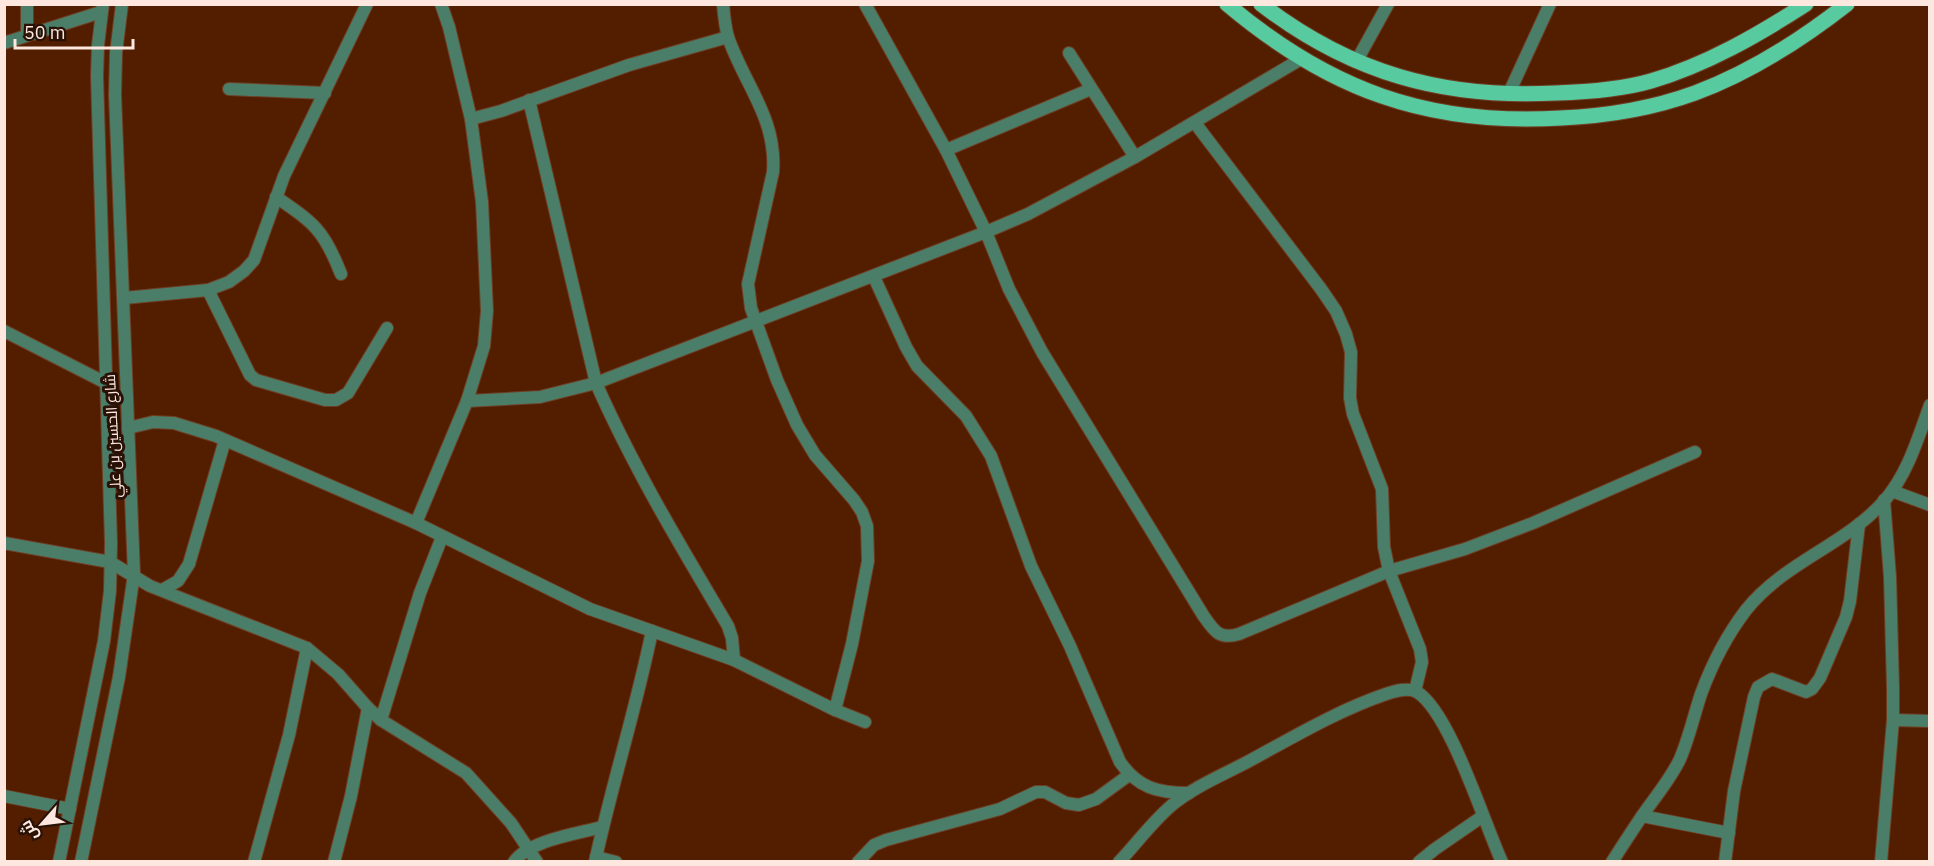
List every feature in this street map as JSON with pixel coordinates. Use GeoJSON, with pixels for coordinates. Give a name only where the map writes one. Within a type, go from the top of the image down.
{"type":"FeatureCollection","features":[{"type":"Feature","properties":{"kind":"main road"},"geometry":{"type":"LineString","coordinates":[[1227,4],[1267,37],[1301,59],[1349,84],[1397,102],[1456,116],[1516,120],[1591,117],[1664,103],[1728,79],[1808,33],[1847,4]]}},
{"type":"Feature","properties":{"kind":"main road"},"geometry":{"type":"LineString","coordinates":[[1261,4],[1302,34],[1356,62],[1386,74],[1458,89],[1509,93],[1576,93],[1650,81],[1701,62],[1806,4]]}},
{"type":"Feature","properties":{"kind":"street"},"geometry":{"type":"LineString","coordinates":[[27,4],[27,34]]}},
{"type":"Feature","properties":{"kind":"street","name":"شارع الحسين بن علي"},"geometry":{"type":"LineString","coordinates":[[81,861],[119,677],[134,574],[115,95],[116,53],[122,4]]}},
{"type":"Feature","properties":{"kind":"street"},"geometry":{"type":"LineString","coordinates":[[124,298],[208,290],[229,282],[254,260],[284,176],[368,4]]}},
{"type":"Feature","properties":{"kind":"street"},"geometry":{"type":"LineString","coordinates":[[416,523],[466,401],[484,346],[487,311],[482,202],[471,119],[449,27],[441,4]]}},
{"type":"Feature","properties":{"kind":"street"},"geometry":{"type":"LineString","coordinates":[[723,4],[728,37],[771,134],[774,154],[773,172],[748,284],[750,302],[777,380],[797,425],[815,455],[854,500],[867,526],[868,561],[852,644],[835,710]]}},
{"type":"Feature","properties":{"kind":"street"},"geometry":{"type":"LineString","coordinates":[[865,4],[946,150],[986,232],[1009,289],[1042,352],[1213,630],[1222,636],[1230,637],[1239,634],[1419,560],[1465,549],[1533,523],[1695,452]]}},
{"type":"Feature","properties":{"kind":"street"},"geometry":{"type":"LineString","coordinates":[[1356,62],[1388,4]]}},
{"type":"Feature","properties":{"kind":"street"},"geometry":{"type":"LineString","coordinates":[[1509,93],[1550,4]]}},
{"type":"Feature","properties":{"kind":"street"},"geometry":{"type":"LineString","coordinates":[[4,42],[102,8]]}},
{"type":"Feature","properties":{"kind":"street","name":"شارع الحسين بن علي"},"geometry":{"type":"LineString","coordinates":[[58,861],[109,614],[110,562],[97,76],[102,8]]}},
{"type":"Feature","properties":{"kind":"street"},"geometry":{"type":"LineString","coordinates":[[471,119],[629,65],[728,37]]}},
{"type":"Feature","properties":{"kind":"street"},"geometry":{"type":"LineString","coordinates":[[1069,53],[1135,158]]}},
{"type":"Feature","properties":{"kind":"street"},"geometry":{"type":"LineString","coordinates":[[466,401],[540,397],[597,383],[986,232],[1028,214],[1135,158],[1301,59]]}},
{"type":"Feature","properties":{"kind":"street"},"geometry":{"type":"LineString","coordinates":[[229,89],[325,93]]}},
{"type":"Feature","properties":{"kind":"street"},"geometry":{"type":"LineString","coordinates":[[946,150],[1091,89]]}},
{"type":"Feature","properties":{"kind":"street"},"geometry":{"type":"LineString","coordinates":[[530,100],[597,383],[671,527],[728,626],[732,638],[734,660]]}},
{"type":"Feature","properties":{"kind":"street"},"geometry":{"type":"LineString","coordinates":[[1195,123],[1321,289],[1336,311],[1346,333],[1351,352],[1350,398],[1353,414],[1382,489],[1384,547],[1389,571],[1420,649],[1422,662],[1415,691]]}},
{"type":"Feature","properties":{"kind":"street"},"geometry":{"type":"LineString","coordinates":[[276,197],[313,224],[324,237],[340,274]]}},
{"type":"Feature","properties":{"kind":"street"},"geometry":{"type":"LineString","coordinates":[[874,277],[917,366],[966,416],[991,456],[1031,567],[1070,646],[1120,762],[1129,775],[1152,788],[1169,793],[1189,793]]}},
{"type":"Feature","properties":{"kind":"street"},"geometry":{"type":"LineString","coordinates":[[208,290],[250,375],[256,380],[326,400],[336,400],[348,393],[387,328]]}},
{"type":"Feature","properties":{"kind":"street"},"geometry":{"type":"LineString","coordinates":[[4,331],[106,383]]}},
{"type":"Feature","properties":{"kind":"street"},"geometry":{"type":"LineString","coordinates":[[1612,861],[1663,788],[1679,760],[1712,668],[1723,645],[1746,610],[1784,573],[1859,524],[1888,495],[1914,450],[1929,405]]}},
{"type":"Feature","properties":{"kind":"street"},"geometry":{"type":"LineString","coordinates":[[128,428],[153,422],[174,423],[225,440],[416,523],[590,609],[734,660],[835,710],[865,722]]}},
{"type":"Feature","properties":{"kind":"street"},"geometry":{"type":"LineString","coordinates":[[162,590],[178,580],[189,564],[225,440]]}},
{"type":"Feature","properties":{"kind":"street"},"geometry":{"type":"LineString","coordinates":[[1888,495],[1929,505]]}},
{"type":"Feature","properties":{"kind":"street"},"geometry":{"type":"LineString","coordinates":[[1881,861],[1893,720],[1888,495]]}},
{"type":"Feature","properties":{"kind":"street"},"geometry":{"type":"LineString","coordinates":[[1725,861],[1734,791],[1754,697],[1758,687],[1772,679],[1806,692],[1817,684],[1846,617],[1859,524]]}},
{"type":"Feature","properties":{"kind":"street"},"geometry":{"type":"LineString","coordinates":[[381,720],[420,593],[442,537]]}},
{"type":"Feature","properties":{"kind":"street"},"geometry":{"type":"LineString","coordinates":[[4,543],[110,562],[162,590],[307,648],[338,674],[381,720],[466,773],[511,823],[537,861]]}},
{"type":"Feature","properties":{"kind":"street"},"geometry":{"type":"LineString","coordinates":[[616,861],[595,859],[641,683],[652,631]]}},
{"type":"Feature","properties":{"kind":"street"},"geometry":{"type":"LineString","coordinates":[[254,861],[289,735],[307,648]]}},
{"type":"Feature","properties":{"kind":"street"},"geometry":{"type":"LineString","coordinates":[[1119,861],[1156,821],[1189,793],[1350,708],[1387,693],[1401,690],[1415,691],[1434,711],[1448,734],[1502,861]]}},
{"type":"Feature","properties":{"kind":"street"},"geometry":{"type":"LineString","coordinates":[[334,861],[351,796],[368,708]]}},
{"type":"Feature","properties":{"kind":"street"},"geometry":{"type":"LineString","coordinates":[[1893,720],[1929,721]]}},
{"type":"Feature","properties":{"kind":"street"},"geometry":{"type":"LineString","coordinates":[[858,861],[874,845],[886,840],[1000,809],[1036,792],[1045,792],[1072,805],[1088,803],[1129,775]]}},
{"type":"Feature","properties":{"kind":"street"},"geometry":{"type":"LineString","coordinates":[[4,796],[70,809]]}},
{"type":"Feature","properties":{"kind":"street"},"geometry":{"type":"LineString","coordinates":[[1419,861],[1483,816]]}},
{"type":"Feature","properties":{"kind":"street"},"geometry":{"type":"LineString","coordinates":[[1642,816],[1729,833]]}},
{"type":"Feature","properties":{"kind":"street"},"geometry":{"type":"LineString","coordinates":[[514,861],[519,854],[547,842],[602,827]]}}]}
